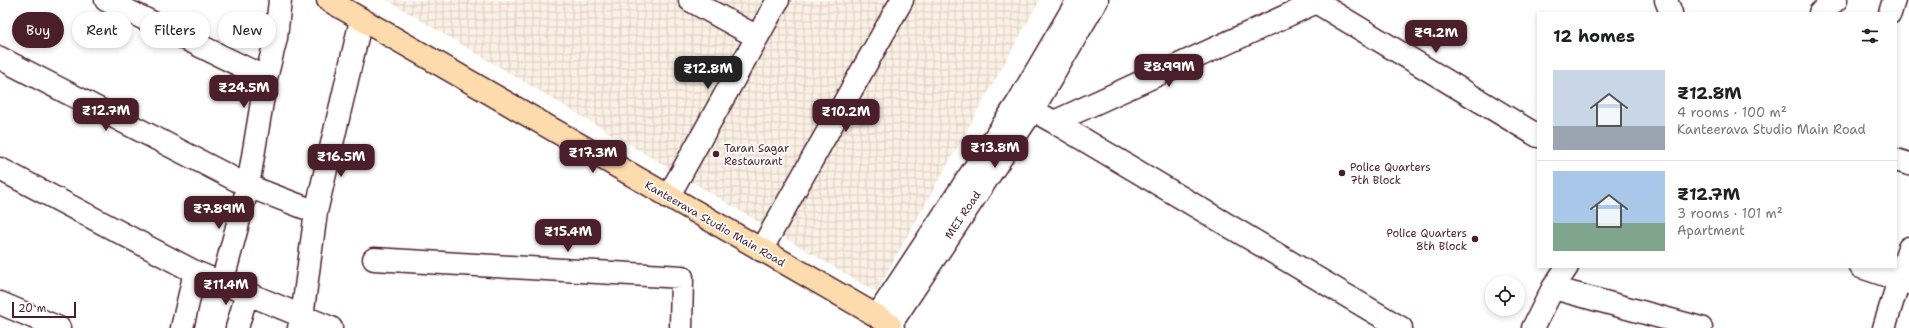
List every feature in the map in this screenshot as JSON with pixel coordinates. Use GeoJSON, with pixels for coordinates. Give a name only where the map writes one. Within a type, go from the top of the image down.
{"type":"FeatureCollection","features":[{"type":"Feature","properties":{"kind":"main road","name":"Kanteerava Studio Main Road"},"geometry":{"type":"LineString","coordinates":[[328,0],[761,250],[883,325]]}},
{"type":"Feature","properties":{"kind":"street"},"geometry":{"type":"LineString","coordinates":[[106,0],[259,75]]}},
{"type":"Feature","properties":{"kind":"street"},"geometry":{"type":"LineString","coordinates":[[222,283],[259,75],[276,38],[280,0]]}},
{"type":"Feature","properties":{"kind":"street"},"geometry":{"type":"LineString","coordinates":[[690,0],[757,37]]}},
{"type":"Feature","properties":{"kind":"street"},"geometry":{"type":"LineString","coordinates":[[668,197],[778,0]]}},
{"type":"Feature","properties":{"kind":"street"},"geometry":{"type":"LineString","coordinates":[[761,250],[902,0]]}},
{"type":"Feature","properties":{"kind":"street","name":"MEI Road"},"geometry":{"type":"LineString","coordinates":[[1024,108],[1078,0]]}},
{"type":"Feature","properties":{"kind":"street","name":"MEI Road"},"geometry":{"type":"LineString","coordinates":[[883,325],[1024,108],[1097,0]]}},
{"type":"Feature","properties":{"kind":"street"},"geometry":{"type":"LineString","coordinates":[[1666,0],[1671,12]]}},
{"type":"Feature","properties":{"kind":"street"},"geometry":{"type":"LineString","coordinates":[[1821,12],[1836,0]]}},
{"type":"Feature","properties":{"kind":"street"},"geometry":{"type":"LineString","coordinates":[[1890,12],[1894,0]]}},
{"type":"Feature","properties":{"kind":"street"},"geometry":{"type":"LineString","coordinates":[[1054,122],[1319,1],[1537,135]]}},
{"type":"Feature","properties":{"kind":"street"},"geometry":{"type":"LineString","coordinates":[[300,322],[316,212],[361,20]]}},
{"type":"Feature","properties":{"kind":"street"},"geometry":{"type":"LineString","coordinates":[[0,58],[241,182],[316,212]]}},
{"type":"Feature","properties":{"kind":"street"},"geometry":{"type":"LineString","coordinates":[[1024,108],[1054,122],[1398,327]]}},
{"type":"Feature","properties":{"kind":"street"},"geometry":{"type":"LineString","coordinates":[[1897,160],[1909,164]]}},
{"type":"Feature","properties":{"kind":"street"},"geometry":{"type":"LineString","coordinates":[[0,169],[195,272],[246,293],[300,322],[331,328]]}},
{"type":"Feature","properties":{"kind":"street"},"geometry":{"type":"LineString","coordinates":[[1884,328],[1904,282],[1909,248]]}},
{"type":"Feature","properties":{"kind":"street"},"geometry":{"type":"LineString","coordinates":[[374,259],[682,278],[681,328]]}},
{"type":"Feature","properties":{"kind":"street"},"geometry":{"type":"LineString","coordinates":[[1533,328],[1553,288],[1566,268]]}},
{"type":"Feature","properties":{"kind":"street"},"geometry":{"type":"LineString","coordinates":[[1864,268],[1904,282]]}},
{"type":"Feature","properties":{"kind":"street"},"geometry":{"type":"LineString","coordinates":[[182,328],[195,272]]}},
{"type":"Feature","properties":{"kind":"street"},"geometry":{"type":"LineString","coordinates":[[1553,288],[1701,328]]}},
{"type":"Feature","properties":{"kind":"street"},"geometry":{"type":"LineString","coordinates":[[237,328],[246,293]]}},
{"type":"Feature","properties":{"kind":"street"},"geometry":{"type":"LineString","coordinates":[[0,303],[59,328]]}},
{"type":"Feature","properties":{"kind":"shaded area"},"geometry":{"type":"Polygon","coordinates":[[[387,0],[1040,0],[876,292],[387,0]]]}},
{"type":"Feature","properties":{"kind":"place","name":"Taran Sagar Restaurant"},"geometry":{"type":"Point","coordinates":[716,154]}},
{"type":"Feature","properties":{"kind":"place","name":"Police Quarters 7th Block"},"geometry":{"type":"Point","coordinates":[1342,173]}},
{"type":"Feature","properties":{"kind":"place","name":"Police Quarters 8th Block"},"geometry":{"type":"Point","coordinates":[1475,239]}}]}
